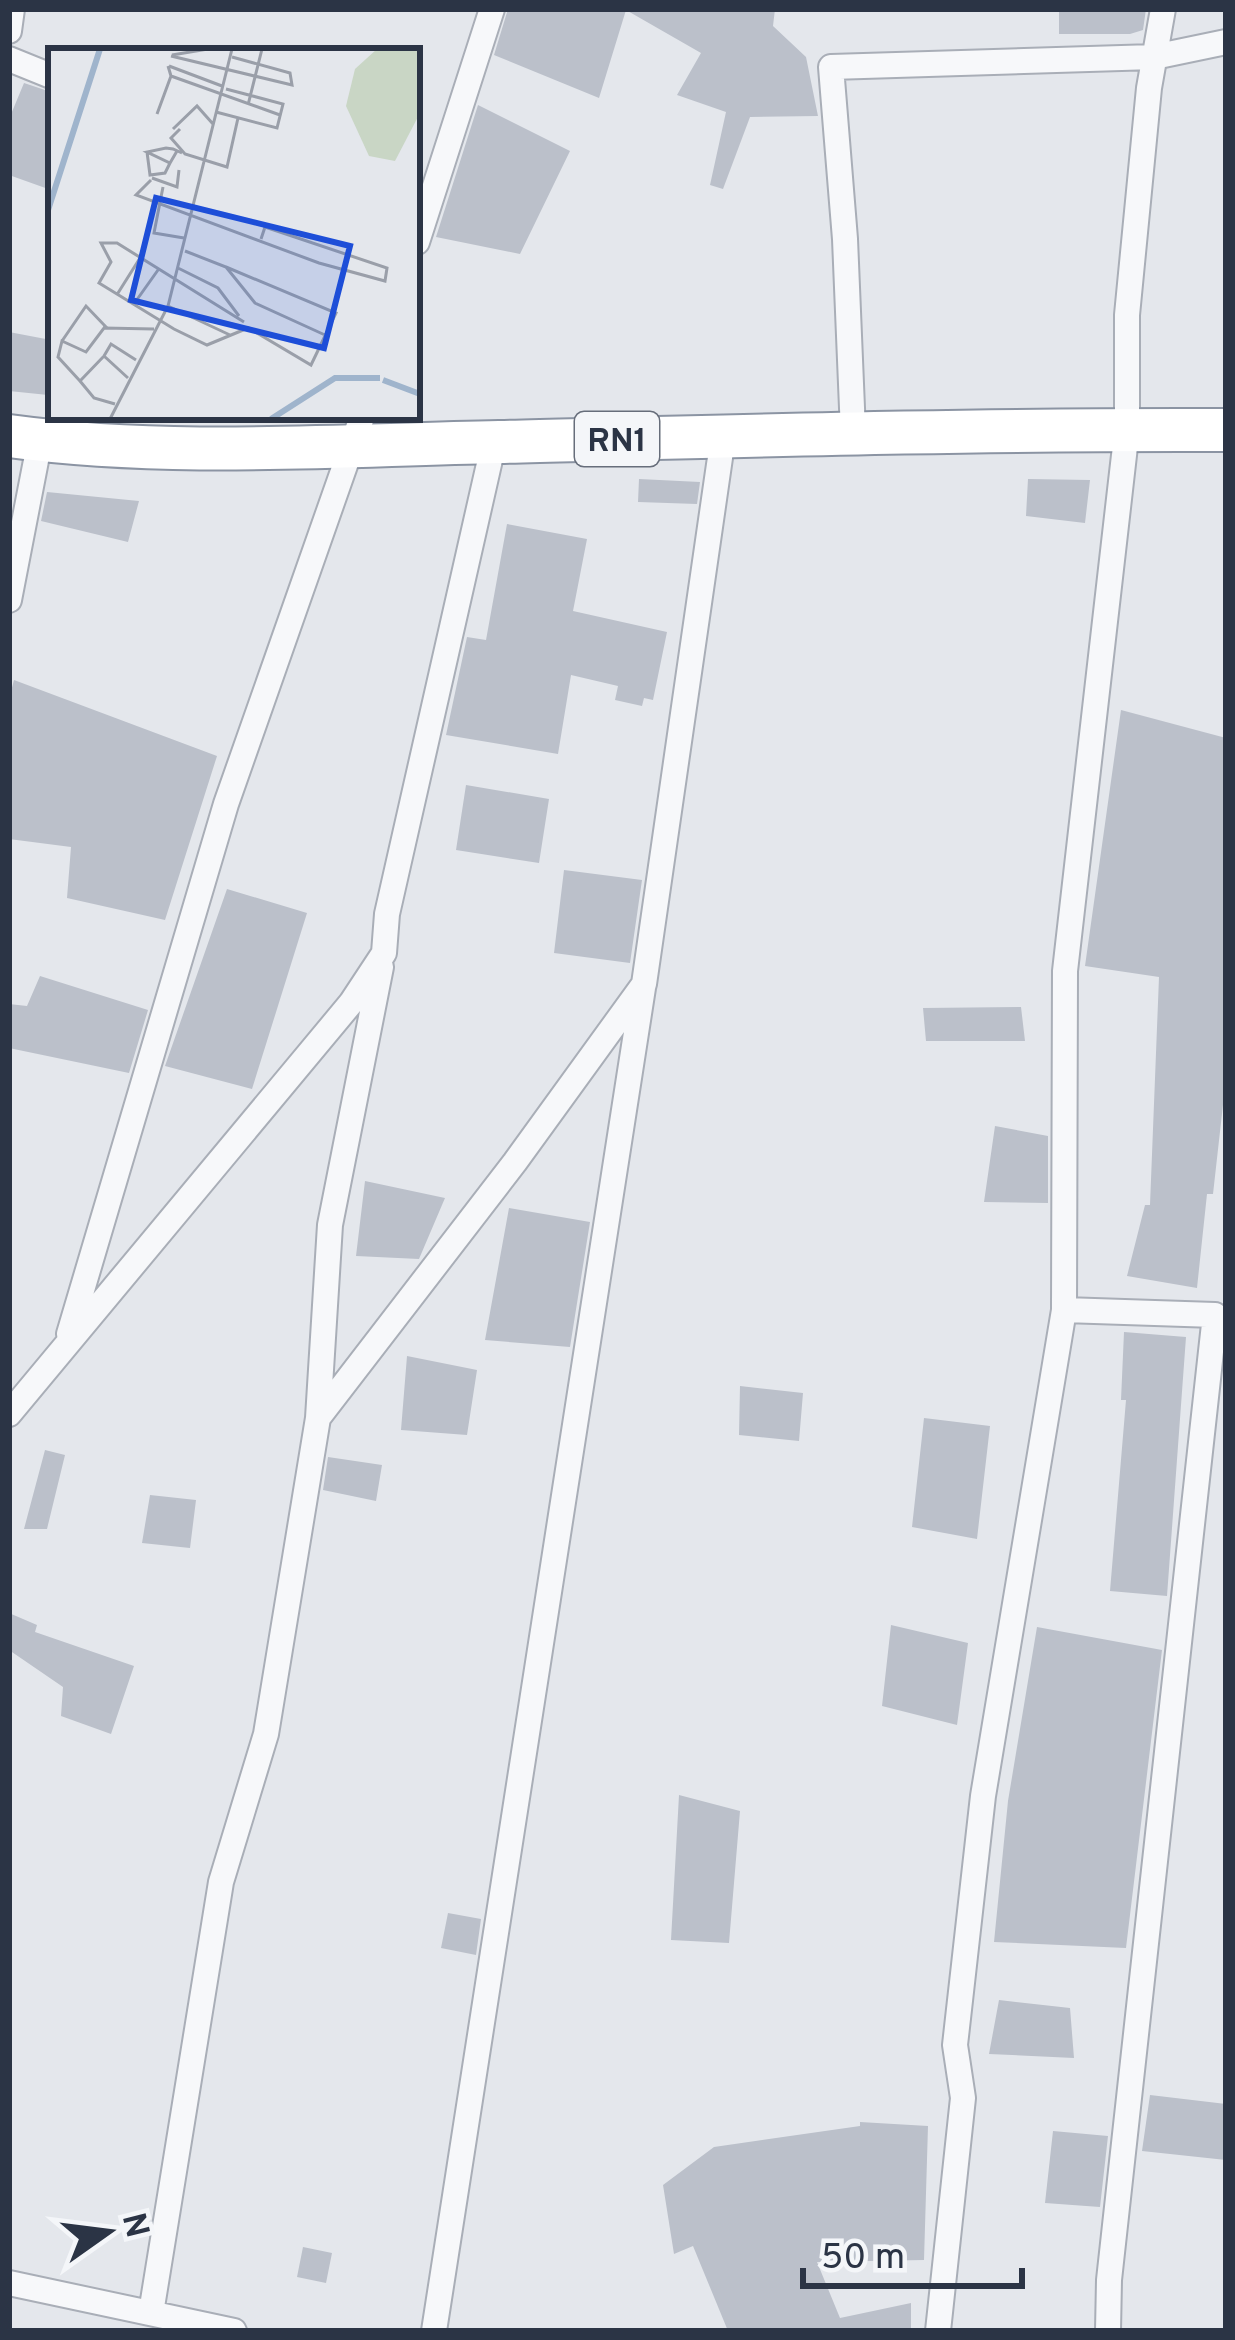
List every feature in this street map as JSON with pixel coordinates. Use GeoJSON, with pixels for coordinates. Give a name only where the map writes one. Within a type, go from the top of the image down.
{"type":"FeatureCollection","features":[{"type":"Feature","properties":{"kind":"highway","name":"RN1"},"geometry":{"type":"LineString","coordinates":[[24,438],[151,446],[358,432],[494,442],[853,432],[1226,430]]}},
{"type":"Feature","properties":{"kind":"street"},"geometry":{"type":"LineString","coordinates":[[9,32],[12,9]]}},
{"type":"Feature","properties":{"kind":"street"},"geometry":{"type":"LineString","coordinates":[[420,225],[493,9]]}},
{"type":"Feature","properties":{"kind":"street"},"geometry":{"type":"LineString","coordinates":[[938,2331],[963,2098],[956,2045],[983,1796],[1064,1310],[1065,971],[1127,429],[1127,315],[1163,9]]}},
{"type":"Feature","properties":{"kind":"street"},"geometry":{"type":"LineString","coordinates":[[853,432],[845,239],[831,68],[1154,57],[1226,42]]}},
{"type":"Feature","properties":{"kind":"street"},"geometry":{"type":"LineString","coordinates":[[9,59],[48,75]]}},
{"type":"Feature","properties":{"kind":"street"},"geometry":{"type":"LineString","coordinates":[[64,1350],[226,804],[358,432]]}},
{"type":"Feature","properties":{"kind":"street"},"geometry":{"type":"LineString","coordinates":[[434,2331],[644,984],[723,437]]}},
{"type":"Feature","properties":{"kind":"street"},"geometry":{"type":"LineString","coordinates":[[9,600],[24,438]]}},
{"type":"Feature","properties":{"kind":"street"},"geometry":{"type":"LineString","coordinates":[[151,2313],[221,1882],[266,1734],[318,1418],[330,1225],[384,953],[387,914],[494,442]]}},
{"type":"Feature","properties":{"kind":"street"},"geometry":{"type":"LineString","coordinates":[[9,1412],[351,1004],[384,953]]}},
{"type":"Feature","properties":{"kind":"street"},"geometry":{"type":"LineString","coordinates":[[318,1418],[515,1162],[644,984]]}},
{"type":"Feature","properties":{"kind":"street"},"geometry":{"type":"LineString","coordinates":[[1064,1310],[1215,1315],[1109,2280],[1108,2331]]}},
{"type":"Feature","properties":{"kind":"street"},"geometry":{"type":"LineString","coordinates":[[9,2283],[234,2331]]}},
{"type":"Feature","properties":{"kind":"building"},"geometry":{"type":"Polygon","coordinates":[[[508,9],[775,9],[773,26],[806,57],[818,116],[750,117],[723,189],[710,185],[726,112],[677,95],[701,53],[626,10],[599,98],[494,55],[508,9]]]}},
{"type":"Feature","properties":{"kind":"building"},"geometry":{"type":"Polygon","coordinates":[[[1059,9],[1146,9],[1143,30],[1130,34],[1059,34],[1059,9]]]}},
{"type":"Feature","properties":{"kind":"building"},"geometry":{"type":"Polygon","coordinates":[[[24,83],[48,91],[48,189],[9,175],[9,119],[24,83]]]}},
{"type":"Feature","properties":{"kind":"building"},"geometry":{"type":"Polygon","coordinates":[[[478,105],[570,151],[520,254],[436,237],[478,105]]]}},
{"type":"Feature","properties":{"kind":"building"},"geometry":{"type":"Polygon","coordinates":[[[9,332],[48,339],[48,395],[9,391],[9,332]]]}},
{"type":"Feature","properties":{"kind":"building"},"geometry":{"type":"Polygon","coordinates":[[[639,479],[700,482],[697,504],[638,502],[639,479]]]}},
{"type":"Feature","properties":{"kind":"building"},"geometry":{"type":"Polygon","coordinates":[[[1028,479],[1090,480],[1085,523],[1026,516],[1028,479]]]}},
{"type":"Feature","properties":{"kind":"building"},"geometry":{"type":"Polygon","coordinates":[[[47,492],[139,501],[128,542],[41,521],[47,492]]]}},
{"type":"Feature","properties":{"kind":"building"},"geometry":{"type":"Polygon","coordinates":[[[507,524],[587,539],[573,611],[667,632],[653,700],[644,698],[642,706],[615,700],[618,686],[571,675],[558,754],[446,735],[467,637],[486,640],[507,524]]]}},
{"type":"Feature","properties":{"kind":"building"},"geometry":{"type":"Polygon","coordinates":[[[14,680],[217,756],[165,920],[67,898],[71,847],[9,839],[9,699],[14,680]]]}},
{"type":"Feature","properties":{"kind":"building"},"geometry":{"type":"Polygon","coordinates":[[[1121,710],[1226,738],[1226,1078],[1197,1288],[1127,1276],[1145,1205],[1150,1205],[1159,977],[1085,966],[1121,710]]]}},
{"type":"Feature","properties":{"kind":"building"},"geometry":{"type":"Polygon","coordinates":[[[466,785],[549,799],[539,863],[456,850],[466,785]]]}},
{"type":"Feature","properties":{"kind":"building"},"geometry":{"type":"Polygon","coordinates":[[[564,870],[642,880],[630,963],[554,953],[564,870]]]}},
{"type":"Feature","properties":{"kind":"building"},"geometry":{"type":"Polygon","coordinates":[[[227,889],[307,913],[252,1089],[165,1066],[227,889]]]}},
{"type":"Feature","properties":{"kind":"building"},"geometry":{"type":"Polygon","coordinates":[[[40,976],[148,1010],[129,1073],[9,1048],[9,1004],[27,1006],[40,976]]]}},
{"type":"Feature","properties":{"kind":"building"},"geometry":{"type":"Polygon","coordinates":[[[1021,1007],[1025,1041],[926,1041],[923,1008],[1021,1007]]]}},
{"type":"Feature","properties":{"kind":"building"},"geometry":{"type":"Polygon","coordinates":[[[995,1126],[1048,1136],[1048,1203],[984,1202],[995,1126]]]}},
{"type":"Feature","properties":{"kind":"building"},"geometry":{"type":"Polygon","coordinates":[[[365,1181],[445,1198],[419,1259],[356,1256],[365,1181]]]}},
{"type":"Feature","properties":{"kind":"building"},"geometry":{"type":"Polygon","coordinates":[[[509,1208],[590,1222],[570,1347],[485,1340],[509,1208]]]}},
{"type":"Feature","properties":{"kind":"building"},"geometry":{"type":"Polygon","coordinates":[[[1124,1332],[1186,1337],[1167,1596],[1110,1591],[1126,1400],[1121,1400],[1124,1332]]]}},
{"type":"Feature","properties":{"kind":"building"},"geometry":{"type":"Polygon","coordinates":[[[407,1356],[477,1370],[467,1435],[401,1430],[407,1356]]]}},
{"type":"Feature","properties":{"kind":"building"},"geometry":{"type":"Polygon","coordinates":[[[740,1386],[803,1393],[799,1441],[739,1435],[740,1386]]]}},
{"type":"Feature","properties":{"kind":"building"},"geometry":{"type":"Polygon","coordinates":[[[924,1418],[990,1426],[977,1539],[912,1527],[924,1418]]]}},
{"type":"Feature","properties":{"kind":"building"},"geometry":{"type":"Polygon","coordinates":[[[45,1450],[65,1455],[47,1529],[24,1529],[45,1450]]]}},
{"type":"Feature","properties":{"kind":"building"},"geometry":{"type":"Polygon","coordinates":[[[328,1457],[382,1465],[376,1501],[323,1490],[328,1457]]]}},
{"type":"Feature","properties":{"kind":"building"},"geometry":{"type":"Polygon","coordinates":[[[150,1495],[196,1500],[190,1548],[142,1543],[150,1495]]]}},
{"type":"Feature","properties":{"kind":"building"},"geometry":{"type":"Polygon","coordinates":[[[9,1613],[37,1625],[35,1632],[134,1666],[111,1734],[61,1716],[63,1687],[9,1650],[9,1613]]]}},
{"type":"Feature","properties":{"kind":"building"},"geometry":{"type":"Polygon","coordinates":[[[891,1625],[968,1643],[957,1725],[882,1706],[891,1625]]]}},
{"type":"Feature","properties":{"kind":"building"},"geometry":{"type":"Polygon","coordinates":[[[1037,1627],[1162,1650],[1126,1948],[994,1942],[1008,1801],[1037,1627]]]}},
{"type":"Feature","properties":{"kind":"building"},"geometry":{"type":"Polygon","coordinates":[[[679,1795],[740,1811],[729,1943],[671,1940],[679,1795]]]}},
{"type":"Feature","properties":{"kind":"building"},"geometry":{"type":"Polygon","coordinates":[[[448,1913],[481,1919],[476,1955],[441,1948],[448,1913]]]}},
{"type":"Feature","properties":{"kind":"building"},"geometry":{"type":"Polygon","coordinates":[[[999,2000],[1070,2008],[1074,2058],[989,2054],[999,2000]]]}},
{"type":"Feature","properties":{"kind":"building"},"geometry":{"type":"Polygon","coordinates":[[[1150,2095],[1226,2104],[1226,2160],[1142,2151],[1150,2095]]]}},
{"type":"Feature","properties":{"kind":"building"},"geometry":{"type":"Polygon","coordinates":[[[860,2122],[928,2126],[924,2260],[817,2262],[840,2318],[911,2303],[911,2331],[728,2331],[693,2246],[674,2254],[663,2185],[714,2147],[860,2126],[860,2122]]]}},
{"type":"Feature","properties":{"kind":"building"},"geometry":{"type":"Polygon","coordinates":[[[1053,2131],[1108,2136],[1100,2207],[1045,2203],[1053,2131]]]}},
{"type":"Feature","properties":{"kind":"building"},"geometry":{"type":"Polygon","coordinates":[[[303,2247],[332,2253],[326,2283],[297,2277],[303,2247]]]}}]}
